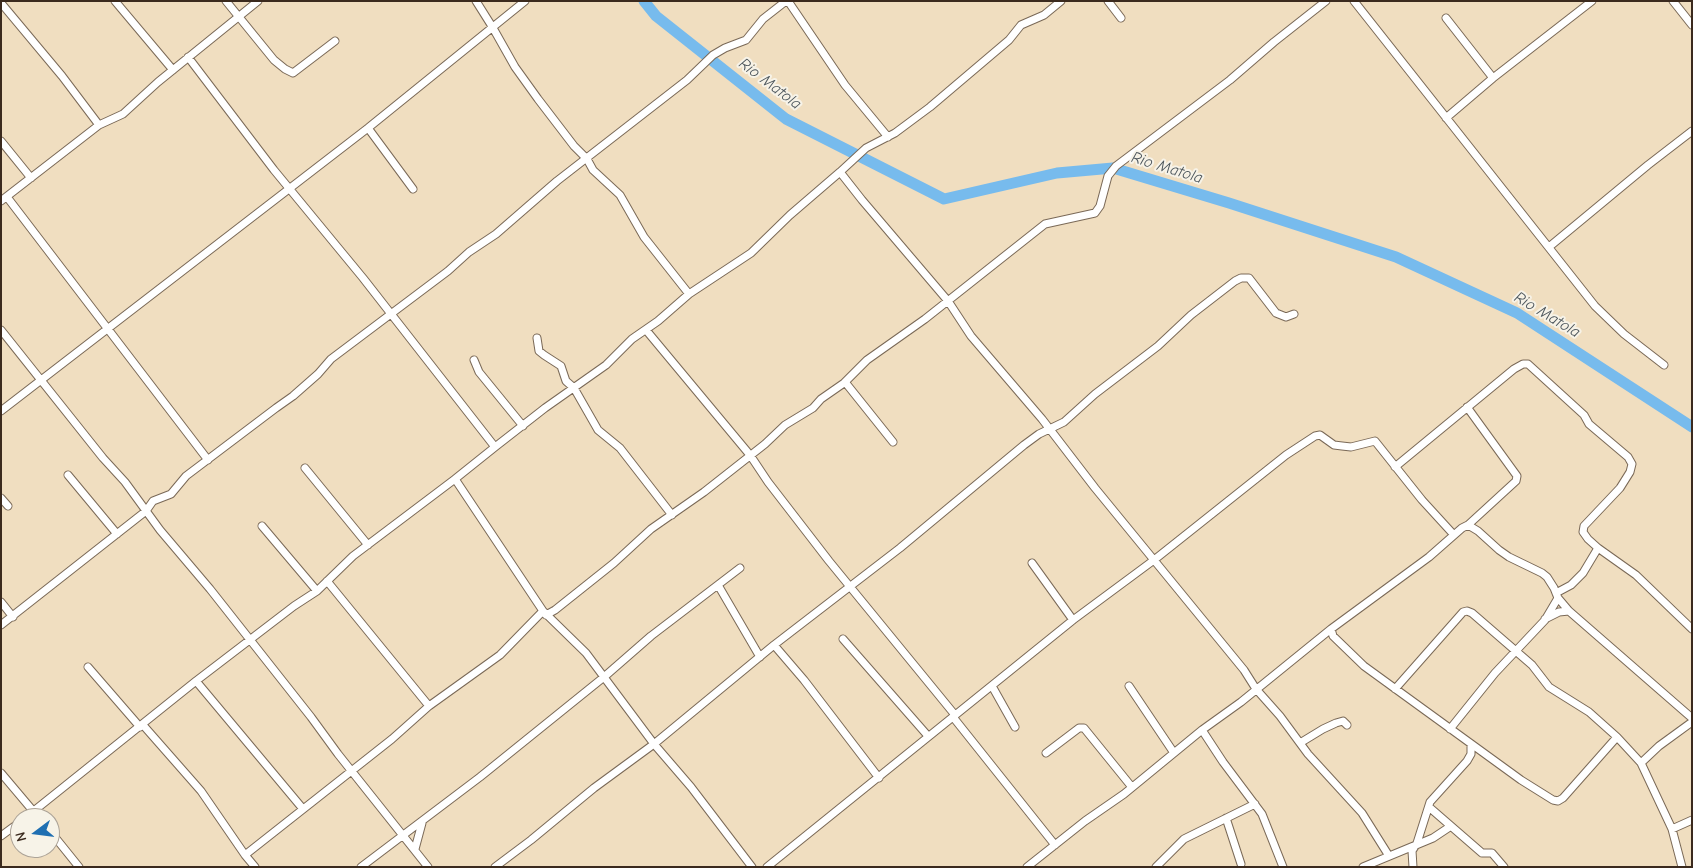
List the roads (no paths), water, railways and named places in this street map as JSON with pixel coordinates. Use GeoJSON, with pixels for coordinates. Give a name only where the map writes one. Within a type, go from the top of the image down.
{"type":"FeatureCollection","features":[{"type":"Feature","properties":{"kind":"street"},"geometry":{"type":"LineString","coordinates":[[115,1],[173,70]]}},
{"type":"Feature","properties":{"kind":"street"},"geometry":{"type":"LineString","coordinates":[[226,1],[274,60],[293,73],[335,41]]}},
{"type":"Feature","properties":{"kind":"street"},"geometry":{"type":"LineString","coordinates":[[208,460],[107,328],[4,199],[99,125],[123,114],[188,57],[258,1]]}},
{"type":"Feature","properties":{"kind":"street"},"geometry":{"type":"LineString","coordinates":[[476,1],[515,67],[552,117],[587,159],[593,170],[620,195],[644,237],[689,294]]}},
{"type":"Feature","properties":{"kind":"street"},"geometry":{"type":"LineString","coordinates":[[1,412],[107,328],[368,128],[525,1]]}},
{"type":"Feature","properties":{"kind":"street"},"geometry":{"type":"LineString","coordinates":[[39,808],[196,681],[317,591],[352,556],[606,365],[632,339],[646,330],[689,294],[751,253],[790,215],[866,148],[907,125],[1009,40],[1021,25],[1044,15],[1060,1]]}},
{"type":"Feature","properties":{"kind":"street"},"geometry":{"type":"LineString","coordinates":[[1108,1],[1122,18]]}},
{"type":"Feature","properties":{"kind":"street"},"geometry":{"type":"LineString","coordinates":[[245,855],[352,771],[429,706],[500,655],[545,614],[555,610],[651,529],[704,492],[785,425],[812,408],[845,382],[867,360],[948,301],[1045,224],[1096,213],[1100,206],[1108,176],[1116,166],[1230,80],[1249,62],[1326,1]]}},
{"type":"Feature","properties":{"kind":"street"},"geometry":{"type":"LineString","coordinates":[[1354,1],[1595,306],[1664,365]]}},
{"type":"Feature","properties":{"kind":"street"},"geometry":{"type":"LineString","coordinates":[[1446,118],[1493,78],[1592,1]]}},
{"type":"Feature","properties":{"kind":"street"},"geometry":{"type":"LineString","coordinates":[[1673,1],[1692,25]]}},
{"type":"Feature","properties":{"kind":"street"},"geometry":{"type":"LineString","coordinates":[[1,625],[146,511],[153,502],[171,494],[186,476],[293,396],[318,374],[331,359],[448,271],[469,252],[490,239],[557,181],[688,80],[713,55],[746,40],[763,19],[788,2],[845,85],[888,137]]}},
{"type":"Feature","properties":{"kind":"street"},"geometry":{"type":"LineString","coordinates":[[1,3],[62,76],[99,125]]}},
{"type":"Feature","properties":{"kind":"street"},"geometry":{"type":"LineString","coordinates":[[1446,18],[1493,78]]}},
{"type":"Feature","properties":{"kind":"street"},"geometry":{"type":"LineString","coordinates":[[188,57],[246,134],[495,447]]}},
{"type":"Feature","properties":{"kind":"street"},"geometry":{"type":"LineString","coordinates":[[368,128],[413,190]]}},
{"type":"Feature","properties":{"kind":"street"},"geometry":{"type":"LineString","coordinates":[[1549,247],[1692,131]]}},
{"type":"Feature","properties":{"kind":"street"},"geometry":{"type":"LineString","coordinates":[[1,141],[31,178]]}},
{"type":"Feature","properties":{"kind":"street"},"geometry":{"type":"LineString","coordinates":[[840,172],[948,301],[971,336],[1050,429],[1095,488],[1244,670],[1256,689],[1280,716],[1300,744],[1362,813],[1389,856]]}},
{"type":"Feature","properties":{"kind":"street"},"geometry":{"type":"LineString","coordinates":[[495,867],[594,788],[654,744],[774,645],[936,519],[1024,445],[1039,434],[1064,422],[1095,394],[1158,346],[1191,315],[1241,278],[1249,278],[1276,313],[1286,317],[1294,314]]}},
{"type":"Feature","properties":{"kind":"street"},"geometry":{"type":"LineString","coordinates":[[1,330],[103,458],[125,482],[428,867]]}},
{"type":"Feature","properties":{"kind":"street"},"geometry":{"type":"LineString","coordinates":[[646,330],[750,455],[768,482],[829,562],[954,716],[1055,845]]}},
{"type":"Feature","properties":{"kind":"street"},"geometry":{"type":"LineString","coordinates":[[537,338],[537,344],[541,353],[559,364],[566,381],[574,388],[598,430],[620,448],[672,515]]}},
{"type":"Feature","properties":{"kind":"street"},"geometry":{"type":"LineString","coordinates":[[474,360],[479,372],[523,426]]}},
{"type":"Feature","properties":{"kind":"street"},"geometry":{"type":"LineString","coordinates":[[1395,467],[1514,369],[1523,364],[1528,364],[1584,414],[1589,424],[1628,457],[1632,464],[1630,472],[1620,488],[1582,528],[1588,540],[1591,559]]}},
{"type":"Feature","properties":{"kind":"street"},"geometry":{"type":"LineString","coordinates":[[845,382],[893,442]]}},
{"type":"Feature","properties":{"kind":"street"},"geometry":{"type":"LineString","coordinates":[[1027,867],[1202,730],[1241,702],[1324,636],[1332,633],[1429,557],[1468,525],[1516,481],[1517,476],[1467,407]]}},
{"type":"Feature","properties":{"kind":"street"},"geometry":{"type":"LineString","coordinates":[[767,867],[1073,620],[1154,560],[1286,455],[1315,436],[1320,435],[1334,445],[1351,447],[1375,441],[1422,500],[1454,535]]}},
{"type":"Feature","properties":{"kind":"street"},"geometry":{"type":"LineString","coordinates":[[305,468],[368,545]]}},
{"type":"Feature","properties":{"kind":"street"},"geometry":{"type":"LineString","coordinates":[[68,476],[117,534]]}},
{"type":"Feature","properties":{"kind":"street"},"geometry":{"type":"LineString","coordinates":[[455,479],[545,614],[586,653],[654,744],[691,787],[752,867]]}},
{"type":"Feature","properties":{"kind":"street"},"geometry":{"type":"LineString","coordinates":[[1,498],[8,506]]}},
{"type":"Feature","properties":{"kind":"street"},"geometry":{"type":"LineString","coordinates":[[1468,525],[1509,557],[1547,577],[1569,611],[1692,718]]}},
{"type":"Feature","properties":{"kind":"street"},"geometry":{"type":"LineString","coordinates":[[262,526],[317,591]]}},
{"type":"Feature","properties":{"kind":"street"},"geometry":{"type":"LineString","coordinates":[[1588,540],[1636,575],[1692,629]]}},
{"type":"Feature","properties":{"kind":"street"},"geometry":{"type":"LineString","coordinates":[[1450,729],[1495,673],[1544,620],[1557,595],[1571,585],[1588,567],[1598,548]]}},
{"type":"Feature","properties":{"kind":"street"},"geometry":{"type":"LineString","coordinates":[[1032,564],[1073,620]]}},
{"type":"Feature","properties":{"kind":"street"},"geometry":{"type":"LineString","coordinates":[[361,867],[480,777],[604,677],[651,636],[740,568]]}},
{"type":"Feature","properties":{"kind":"street"},"geometry":{"type":"LineString","coordinates":[[327,581],[429,706]]}},
{"type":"Feature","properties":{"kind":"street"},"geometry":{"type":"LineString","coordinates":[[718,585],[760,657]]}},
{"type":"Feature","properties":{"kind":"street"},"geometry":{"type":"LineString","coordinates":[[1,602],[13,617]]}},
{"type":"Feature","properties":{"kind":"street"},"geometry":{"type":"LineString","coordinates":[[553,622],[555,610]]}},
{"type":"Feature","properties":{"kind":"street"},"geometry":{"type":"LineString","coordinates":[[1395,689],[1465,611],[1472,613],[1532,665],[1549,687],[1589,712],[1642,763],[1672,829],[1682,867]]}},
{"type":"Feature","properties":{"kind":"street"},"geometry":{"type":"LineString","coordinates":[[1544,620],[1559,612],[1569,611]]}},
{"type":"Feature","properties":{"kind":"street"},"geometry":{"type":"LineString","coordinates":[[1332,633],[1357,660],[1548,798],[1558,801],[1617,737]]}},
{"type":"Feature","properties":{"kind":"street"},"geometry":{"type":"LineString","coordinates":[[842,640],[928,736]]}},
{"type":"Feature","properties":{"kind":"street"},"geometry":{"type":"LineString","coordinates":[[774,645],[804,680],[879,778]]}},
{"type":"Feature","properties":{"kind":"street"},"geometry":{"type":"LineString","coordinates":[[88,667],[201,791],[254,867]]}},
{"type":"Feature","properties":{"kind":"street"},"geometry":{"type":"LineString","coordinates":[[196,681],[302,809]]}},
{"type":"Feature","properties":{"kind":"street"},"geometry":{"type":"LineString","coordinates":[[992,686],[1016,727]]}},
{"type":"Feature","properties":{"kind":"street"},"geometry":{"type":"LineString","coordinates":[[1129,686],[1174,752]]}},
{"type":"Feature","properties":{"kind":"street"},"geometry":{"type":"LineString","coordinates":[[1300,744],[1322,729],[1336,723],[1342,721],[1347,725]]}},
{"type":"Feature","properties":{"kind":"street"},"geometry":{"type":"LineString","coordinates":[[1642,763],[1659,746],[1692,722]]}},
{"type":"Feature","properties":{"kind":"street"},"geometry":{"type":"LineString","coordinates":[[1046,753],[1079,728],[1084,728],[1131,786]]}},
{"type":"Feature","properties":{"kind":"street"},"geometry":{"type":"LineString","coordinates":[[1202,730],[1223,762],[1262,814],[1284,867]]}},
{"type":"Feature","properties":{"kind":"street"},"geometry":{"type":"LineString","coordinates":[[1471,744],[1471,754]]}},
{"type":"Feature","properties":{"kind":"street"},"geometry":{"type":"LineString","coordinates":[[1412,867],[1412,849],[1417,843],[1434,796],[1454,776],[1471,754],[1479,749]]}},
{"type":"Feature","properties":{"kind":"street"},"geometry":{"type":"LineString","coordinates":[[1,773],[31,808]]}},
{"type":"Feature","properties":{"kind":"street"},"geometry":{"type":"LineString","coordinates":[[1157,866],[1184,839],[1255,804]]}},
{"type":"Feature","properties":{"kind":"street"},"geometry":{"type":"LineString","coordinates":[[1429,807],[1482,853],[1492,852],[1504,867]]}},
{"type":"Feature","properties":{"kind":"street"},"geometry":{"type":"LineString","coordinates":[[1226,818],[1241,864]]}},
{"type":"Feature","properties":{"kind":"street"},"geometry":{"type":"LineString","coordinates":[[1672,829],[1692,820]]}},
{"type":"Feature","properties":{"kind":"street"},"geometry":{"type":"LineString","coordinates":[[415,849],[422,822]]}},
{"type":"Feature","properties":{"kind":"street"},"geometry":{"type":"LineString","coordinates":[[1368,866],[1417,843],[1433,838],[1451,826]]}},
{"type":"Feature","properties":{"kind":"street"},"geometry":{"type":"LineString","coordinates":[[60,843],[79,867]]}},
{"type":"Feature","properties":{"kind":"street"},"geometry":{"type":"LineString","coordinates":[[1401,851],[1411,856]]}},
{"type":"Feature","properties":{"kind":"waterway","name":"Rio Matola"},"geometry":{"type":"LineString","coordinates":[[644,1],[656,16],[786,119],[944,199],[1057,173],[1113,168],[1229,203],[1396,257],[1517,313],[1692,427]]}}]}
